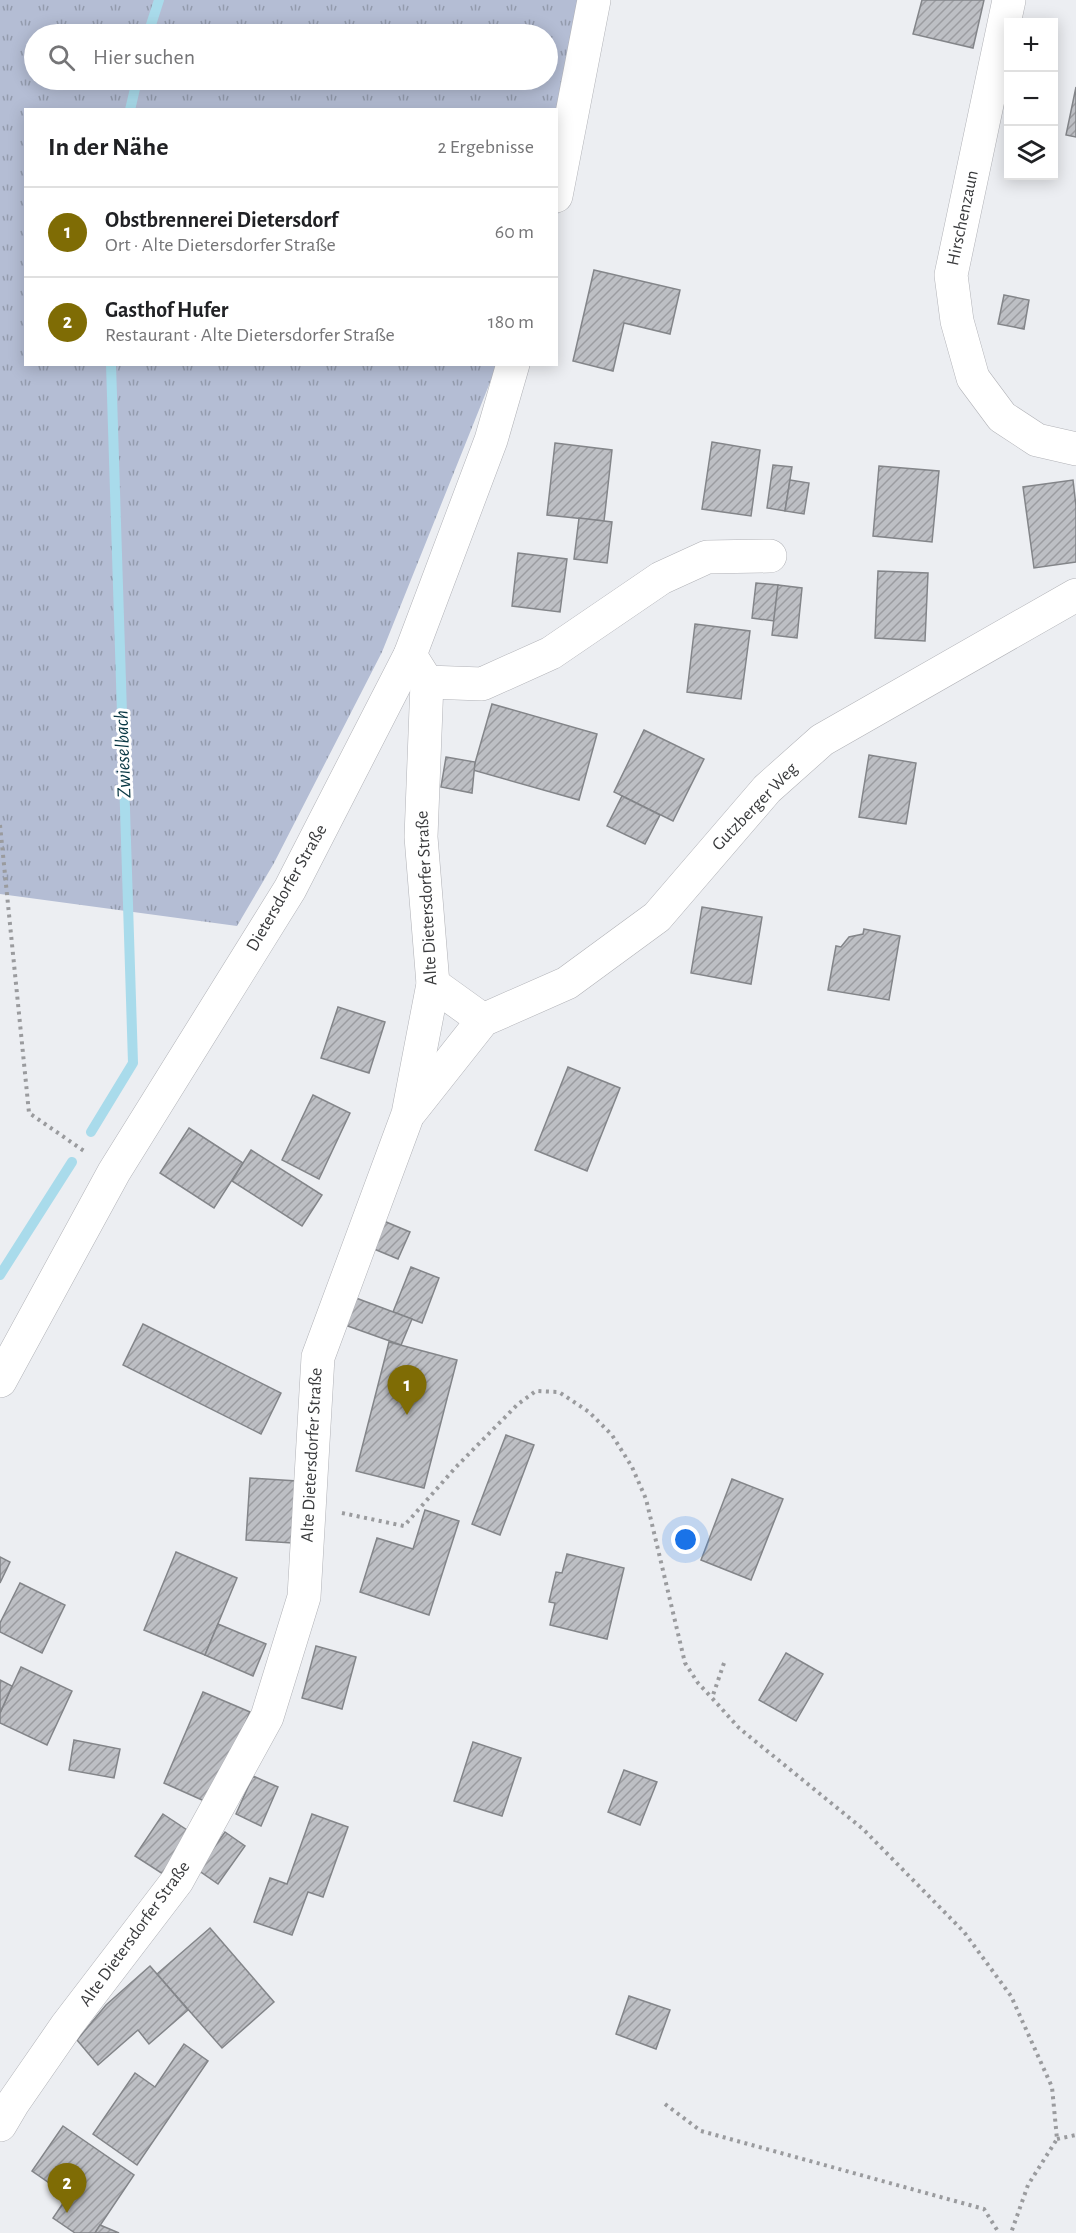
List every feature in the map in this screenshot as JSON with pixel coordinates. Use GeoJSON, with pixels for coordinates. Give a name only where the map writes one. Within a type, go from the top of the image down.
{"type":"FeatureCollection","features":[{"type":"Feature","properties":{"kind":"street"},"geometry":{"type":"LineString","coordinates":[[558,186],[594,0]]}},
{"type":"Feature","properties":{"kind":"street","name":"Hirschenzaun"},"geometry":{"type":"LineString","coordinates":[[1009,0],[951,275],[957,321],[973,378],[1002,417],[1037,440],[1076,449]]}},
{"type":"Feature","properties":{"kind":"street","name":"Dietersdorfer Straße"},"geometry":{"type":"LineString","coordinates":[[0,1381],[114,1172],[290,889],[418,669],[512,366]]}},
{"type":"Feature","properties":{"kind":"street"},"geometry":{"type":"LineString","coordinates":[[418,669],[482,684],[552,653],[661,578],[707,557],[770,556]]}},
{"type":"Feature","properties":{"kind":"street","name":"Gutzberger Weg"},"geometry":{"type":"LineString","coordinates":[[408,1114],[483,1020],[567,983],[657,917],[767,789],[822,740],[1076,595]]}},
{"type":"Feature","properties":{"kind":"street","name":"Alte Dietersdorfer Straße"},"geometry":{"type":"LineString","coordinates":[[0,2125],[67,2025],[177,1881],[267,1717],[304,1597],[318,1357],[408,1114],[433,984],[421,837],[418,669]]}},
{"type":"Feature","properties":{"kind":"street"},"geometry":{"type":"LineString","coordinates":[[433,984],[483,1020]]}},
{"type":"Feature","properties":{"kind":"path"},"geometry":{"type":"LineString","coordinates":[[0,825],[29,1113],[114,1172]]}},
{"type":"Feature","properties":{"kind":"path"},"geometry":{"type":"LineString","coordinates":[[309,1507],[404,1526],[456,1467],[518,1404],[536,1392],[559,1392],[589,1412],[612,1435],[632,1467],[646,1499],[685,1663],[698,1683],[739,1728],[863,1829],[964,1932],[1011,1996],[1052,2087],[1057,2139],[1028,2185],[1011,2233]]}},
{"type":"Feature","properties":{"kind":"path"},"geometry":{"type":"LineString","coordinates":[[712,1698],[724,1663]]}},
{"type":"Feature","properties":{"kind":"path"},"geometry":{"type":"LineString","coordinates":[[665,2104],[701,2131],[984,2209],[999,2233]]}},
{"type":"Feature","properties":{"kind":"path"},"geometry":{"type":"LineString","coordinates":[[1057,2139],[1076,2135]]}},
{"type":"Feature","properties":{"kind":"green space"},"geometry":{"type":"Polygon","coordinates":[[[0,0],[605,0],[558,214],[558,108],[24,108],[24,366],[497,366],[382,652],[274,863],[237,926],[0,894],[0,0]]]}},
{"type":"Feature","properties":{"kind":"building"},"geometry":{"type":"Polygon","coordinates":[[[922,0],[984,0],[973,48],[913,34],[922,0]]]}},
{"type":"Feature","properties":{"kind":"building"},"geometry":{"type":"Polygon","coordinates":[[[1076,87],[1076,137],[1066,135],[1076,87]]]}},
{"type":"Feature","properties":{"kind":"building"},"geometry":{"type":"Polygon","coordinates":[[[594,270],[680,290],[670,334],[624,323],[613,371],[573,361],[594,270]]]}},
{"type":"Feature","properties":{"kind":"building"},"geometry":{"type":"Polygon","coordinates":[[[1004,295],[1029,300],[1024,329],[998,324],[1004,295]]]}},
{"type":"Feature","properties":{"kind":"building"},"geometry":{"type":"Polygon","coordinates":[[[712,442],[760,450],[751,516],[702,509],[712,442]]]}},
{"type":"Feature","properties":{"kind":"building"},"geometry":{"type":"Polygon","coordinates":[[[555,443],[612,450],[604,521],[547,515],[555,443]]]}},
{"type":"Feature","properties":{"kind":"building"},"geometry":{"type":"Polygon","coordinates":[[[773,465],[792,467],[785,511],[767,508],[773,465]]]}},
{"type":"Feature","properties":{"kind":"building"},"geometry":{"type":"Polygon","coordinates":[[[879,466],[939,471],[932,542],[873,536],[879,466]]]}},
{"type":"Feature","properties":{"kind":"building"},"geometry":{"type":"Polygon","coordinates":[[[790,480],[809,483],[804,514],[785,511],[790,480]]]}},
{"type":"Feature","properties":{"kind":"building"},"geometry":{"type":"Polygon","coordinates":[[[1073,480],[1076,506],[1076,562],[1034,568],[1023,487],[1073,480]]]}},
{"type":"Feature","properties":{"kind":"building"},"geometry":{"type":"Polygon","coordinates":[[[579,518],[612,522],[607,563],[574,559],[579,518]]]}},
{"type":"Feature","properties":{"kind":"building"},"geometry":{"type":"Polygon","coordinates":[[[518,553],[567,559],[560,612],[512,606],[518,553]]]}},
{"type":"Feature","properties":{"kind":"building"},"geometry":{"type":"Polygon","coordinates":[[[878,571],[928,573],[925,641],[875,638],[878,571]]]}},
{"type":"Feature","properties":{"kind":"building"},"geometry":{"type":"Polygon","coordinates":[[[756,583],[778,585],[774,621],[752,618],[756,583]]]}},
{"type":"Feature","properties":{"kind":"building"},"geometry":{"type":"Polygon","coordinates":[[[778,585],[802,588],[797,638],[772,635],[778,585]]]}},
{"type":"Feature","properties":{"kind":"building"},"geometry":{"type":"Polygon","coordinates":[[[695,624],[750,631],[741,699],[687,692],[695,624]]]}},
{"type":"Feature","properties":{"kind":"building"},"geometry":{"type":"Polygon","coordinates":[[[492,704],[597,734],[579,800],[473,770],[492,704]]]}},
{"type":"Feature","properties":{"kind":"building"},"geometry":{"type":"Polygon","coordinates":[[[644,730],[704,759],[673,821],[614,792],[644,730]]]}},
{"type":"Feature","properties":{"kind":"building"},"geometry":{"type":"Polygon","coordinates":[[[869,755],[916,763],[906,824],[859,817],[869,755]]]}},
{"type":"Feature","properties":{"kind":"building"},"geometry":{"type":"Polygon","coordinates":[[[446,757],[475,762],[472,793],[441,787],[446,757]]]}},
{"type":"Feature","properties":{"kind":"building"},"geometry":{"type":"Polygon","coordinates":[[[622,796],[660,815],[645,844],[607,826],[622,796]]]}},
{"type":"Feature","properties":{"kind":"building"},"geometry":{"type":"Polygon","coordinates":[[[702,907],[762,917],[751,984],[691,973],[702,907]]]}},
{"type":"Feature","properties":{"kind":"building"},"geometry":{"type":"Polygon","coordinates":[[[864,929],[900,936],[889,1000],[828,990],[836,946],[841,947],[849,937],[863,934],[864,929]]]}},
{"type":"Feature","properties":{"kind":"building"},"geometry":{"type":"Polygon","coordinates":[[[338,1007],[385,1022],[369,1073],[321,1058],[338,1007]]]}},
{"type":"Feature","properties":{"kind":"building"},"geometry":{"type":"Polygon","coordinates":[[[568,1067],[620,1088],[587,1171],[535,1150],[568,1067]]]}},
{"type":"Feature","properties":{"kind":"building"},"geometry":{"type":"Polygon","coordinates":[[[313,1095],[350,1113],[319,1179],[282,1160],[313,1095]]]}},
{"type":"Feature","properties":{"kind":"building"},"geometry":{"type":"Polygon","coordinates":[[[189,1128],[243,1163],[214,1208],[160,1173],[189,1128]]]}},
{"type":"Feature","properties":{"kind":"building"},"geometry":{"type":"Polygon","coordinates":[[[251,1150],[322,1195],[302,1226],[232,1181],[251,1150]]]}},
{"type":"Feature","properties":{"kind":"building"},"geometry":{"type":"Polygon","coordinates":[[[379,1219],[410,1232],[398,1259],[367,1246],[379,1219]]]}},
{"type":"Feature","properties":{"kind":"building"},"geometry":{"type":"Polygon","coordinates":[[[411,1267],[439,1278],[422,1323],[393,1312],[411,1267]]]}},
{"type":"Feature","properties":{"kind":"building"},"geometry":{"type":"Polygon","coordinates":[[[356,1298],[412,1319],[401,1345],[345,1325],[356,1298]]]}},
{"type":"Feature","properties":{"kind":"building"},"geometry":{"type":"Polygon","coordinates":[[[143,1324],[281,1393],[261,1434],[123,1365],[143,1324]]]}},
{"type":"Feature","properties":{"kind":"building"},"geometry":{"type":"Polygon","coordinates":[[[389,1342],[457,1360],[424,1488],[356,1471],[389,1342]]]}},
{"type":"Feature","properties":{"kind":"building"},"geometry":{"type":"Polygon","coordinates":[[[506,1435],[534,1445],[500,1535],[472,1524],[506,1435]]]}},
{"type":"Feature","properties":{"kind":"building"},"geometry":{"type":"Polygon","coordinates":[[[250,1478],[297,1481],[292,1543],[246,1540],[250,1478]]]}},
{"type":"Feature","properties":{"kind":"building"},"geometry":{"type":"Polygon","coordinates":[[[732,1479],[783,1499],[751,1580],[701,1560],[732,1479]]]}},
{"type":"Feature","properties":{"kind":"building"},"geometry":{"type":"Polygon","coordinates":[[[425,1510],[459,1521],[429,1615],[360,1592],[377,1538],[413,1549],[425,1510]]]}},
{"type":"Feature","properties":{"kind":"building"},"geometry":{"type":"Polygon","coordinates":[[[176,1552],[237,1578],[205,1655],[144,1630],[176,1552]]]}},
{"type":"Feature","properties":{"kind":"building"},"geometry":{"type":"Polygon","coordinates":[[[567,1554],[624,1568],[607,1639],[550,1625],[555,1603],[549,1602],[556,1572],[562,1573],[567,1554]]]}},
{"type":"Feature","properties":{"kind":"building"},"geometry":{"type":"Polygon","coordinates":[[[0,1557],[10,1562],[0,1583],[0,1557]]]}},
{"type":"Feature","properties":{"kind":"building"},"geometry":{"type":"Polygon","coordinates":[[[20,1583],[65,1605],[42,1653],[0,1632],[0,1623],[20,1583]]]}},
{"type":"Feature","properties":{"kind":"building"},"geometry":{"type":"Polygon","coordinates":[[[218,1624],[266,1644],[253,1676],[205,1655],[218,1624]]]}},
{"type":"Feature","properties":{"kind":"building"},"geometry":{"type":"Polygon","coordinates":[[[316,1646],[356,1657],[342,1709],[302,1698],[316,1646]]]}},
{"type":"Feature","properties":{"kind":"building"},"geometry":{"type":"Polygon","coordinates":[[[786,1653],[823,1674],[796,1721],[759,1700],[786,1653]]]}},
{"type":"Feature","properties":{"kind":"building"},"geometry":{"type":"Polygon","coordinates":[[[21,1667],[72,1691],[47,1745],[0,1723],[0,1713],[21,1667]]]}},
{"type":"Feature","properties":{"kind":"building"},"geometry":{"type":"Polygon","coordinates":[[[0,1680],[12,1686],[0,1713],[0,1680]]]}},
{"type":"Feature","properties":{"kind":"building"},"geometry":{"type":"Polygon","coordinates":[[[203,1692],[250,1712],[211,1804],[164,1783],[203,1692]]]}},
{"type":"Feature","properties":{"kind":"building"},"geometry":{"type":"Polygon","coordinates":[[[74,1740],[120,1749],[114,1778],[69,1770],[74,1740]]]}},
{"type":"Feature","properties":{"kind":"building"},"geometry":{"type":"Polygon","coordinates":[[[473,1742],[521,1758],[502,1816],[454,1801],[473,1742]]]}},
{"type":"Feature","properties":{"kind":"building"},"geometry":{"type":"Polygon","coordinates":[[[624,1770],[657,1782],[640,1825],[608,1812],[624,1770]]]}},
{"type":"Feature","properties":{"kind":"building"},"geometry":{"type":"Polygon","coordinates":[[[253,1776],[278,1787],[261,1826],[236,1814],[253,1776]]]}},
{"type":"Feature","properties":{"kind":"building"},"geometry":{"type":"Polygon","coordinates":[[[163,1814],[193,1834],[166,1876],[135,1856],[163,1814]]]}},
{"type":"Feature","properties":{"kind":"building"},"geometry":{"type":"Polygon","coordinates":[[[312,1814],[348,1827],[323,1897],[308,1892],[292,1935],[254,1922],[270,1878],[287,1884],[312,1814]]]}},
{"type":"Feature","properties":{"kind":"building"},"geometry":{"type":"Polygon","coordinates":[[[225,1832],[245,1846],[218,1884],[198,1870],[225,1832]]]}},
{"type":"Feature","properties":{"kind":"building"},"geometry":{"type":"Polygon","coordinates":[[[210,1928],[274,2002],[222,2048],[157,1974],[210,1928]]]}},
{"type":"Feature","properties":{"kind":"building"},"geometry":{"type":"Polygon","coordinates":[[[150,1966],[188,2010],[149,2044],[138,2030],[98,2065],[77,2040],[106,2005],[150,1966]]]}},
{"type":"Feature","properties":{"kind":"building"},"geometry":{"type":"Polygon","coordinates":[[[629,1996],[670,2010],[656,2049],[616,2034],[629,1996]]]}},
{"type":"Feature","properties":{"kind":"building"},"geometry":{"type":"Polygon","coordinates":[[[184,2044],[208,2061],[137,2165],[93,2134],[135,2073],[155,2087],[184,2044]]]}},
{"type":"Feature","properties":{"kind":"building"},"geometry":{"type":"Polygon","coordinates":[[[63,2126],[134,2175],[95,2233],[75,2233],[53,2218],[68,2196],[32,2171],[63,2126]]]}},
{"type":"Feature","properties":{"kind":"building"},"geometry":{"type":"Polygon","coordinates":[[[100,2225],[119,2233],[95,2233],[100,2225]]]}},
{"type":"Feature","properties":{"kind":"waterway","name":"Zwieselbach"},"geometry":{"type":"LineString","coordinates":[[151,24],[159,0]]}},
{"type":"Feature","properties":{"kind":"waterway","name":"Zwieselbach"},"geometry":{"type":"LineString","coordinates":[[130,108],[135,90]]}},
{"type":"Feature","properties":{"kind":"waterway","name":"Zwieselbach"},"geometry":{"type":"LineString","coordinates":[[91,1132],[133,1063],[111,366]]}},
{"type":"Feature","properties":{"kind":"waterway","name":"Zwieselbach"},"geometry":{"type":"LineString","coordinates":[[0,1275],[72,1162]]}},
{"type":"Feature","properties":{"kind":"place","name":"Obstbrennerei Dietersdorf"},"geometry":{"type":"Point","coordinates":[407,1415]}},
{"type":"Feature","properties":{"kind":"place","name":"Gasthof Hufer"},"geometry":{"type":"Point","coordinates":[67,2213]}}]}
